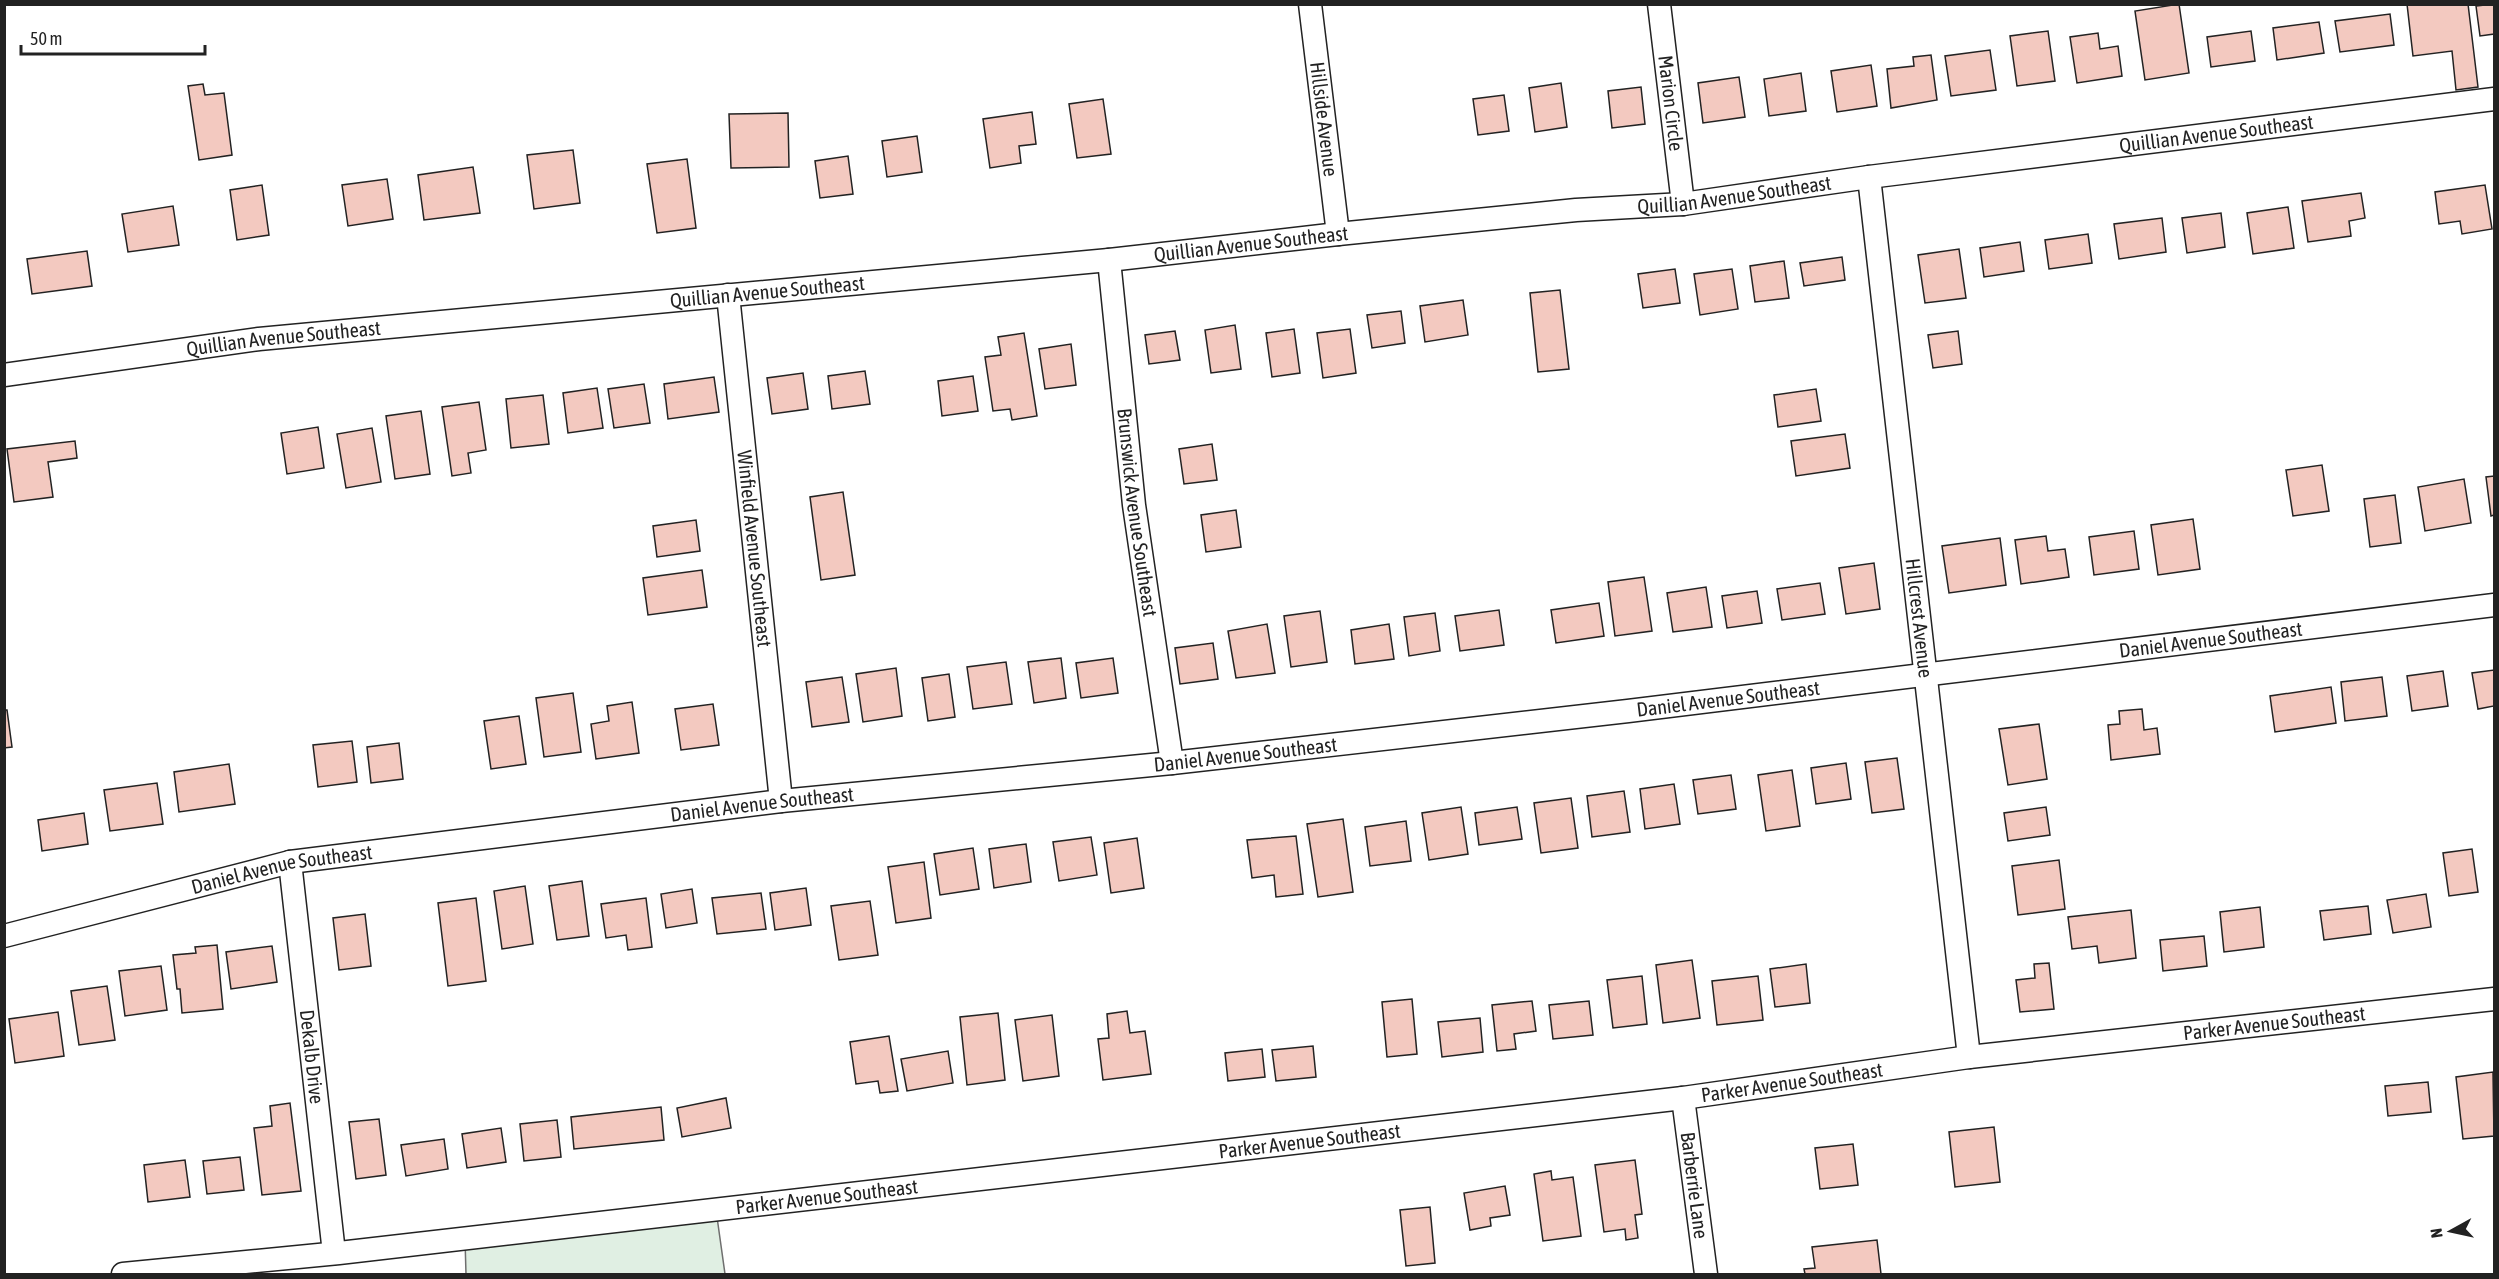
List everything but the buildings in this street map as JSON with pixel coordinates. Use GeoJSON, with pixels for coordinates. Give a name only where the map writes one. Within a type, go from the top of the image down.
{"type":"FeatureCollection","features":[{"type":"Feature","properties":{"kind":"street","name":"Hillside Avenue"},"geometry":{"type":"LineString","coordinates":[[1310,4],[1338,234]]}},
{"type":"Feature","properties":{"kind":"street","name":"Marion Circle"},"geometry":{"type":"LineString","coordinates":[[1659,4],[1683,204]]}},
{"type":"Feature","properties":{"kind":"street","name":"Quillian Avenue Southeast"},"geometry":{"type":"LineString","coordinates":[[4,375],[259,339],[1109,260],[1576,210],[1683,204],[1869,177],[2494,99]]}},
{"type":"Feature","properties":{"kind":"street","name":"Hillcrest Avenue"},"geometry":{"type":"LineString","coordinates":[[1869,177],[1969,1058]]}},
{"type":"Feature","properties":{"kind":"street","name":"Brunswick Avenue Southeast"},"geometry":{"type":"LineString","coordinates":[[1109,260],[1134,505],[1172,763]]}},
{"type":"Feature","properties":{"kind":"street","name":"Winfield Avenue Southeast"},"geometry":{"type":"LineString","coordinates":[[728,295],[781,801]]}},
{"type":"Feature","properties":{"kind":"street","name":"Daniel Avenue Southeast"},"geometry":{"type":"LineString","coordinates":[[4,936],[290,861],[781,801],[1172,763],[1628,711],[2494,605]]}},
{"type":"Feature","properties":{"kind":"street","name":"Dekalb Drive"},"geometry":{"type":"LineString","coordinates":[[290,861],[334,1253]]}},
{"type":"Feature","properties":{"kind":"street","name":"Parker Avenue Southeast"},"geometry":{"type":"LineString","coordinates":[[123,1275],[334,1253],[1683,1098],[1969,1058],[2494,999]]}},
{"type":"Feature","properties":{"kind":"street","name":"Barberrie Lane"},"geometry":{"type":"LineString","coordinates":[[1683,1098],[1706,1275]]}},
{"type":"Feature","properties":{"kind":"green space"},"geometry":{"type":"Polygon","coordinates":[[[717,1217],[725,1274],[466,1274],[465,1239],[717,1217]]]}}]}
